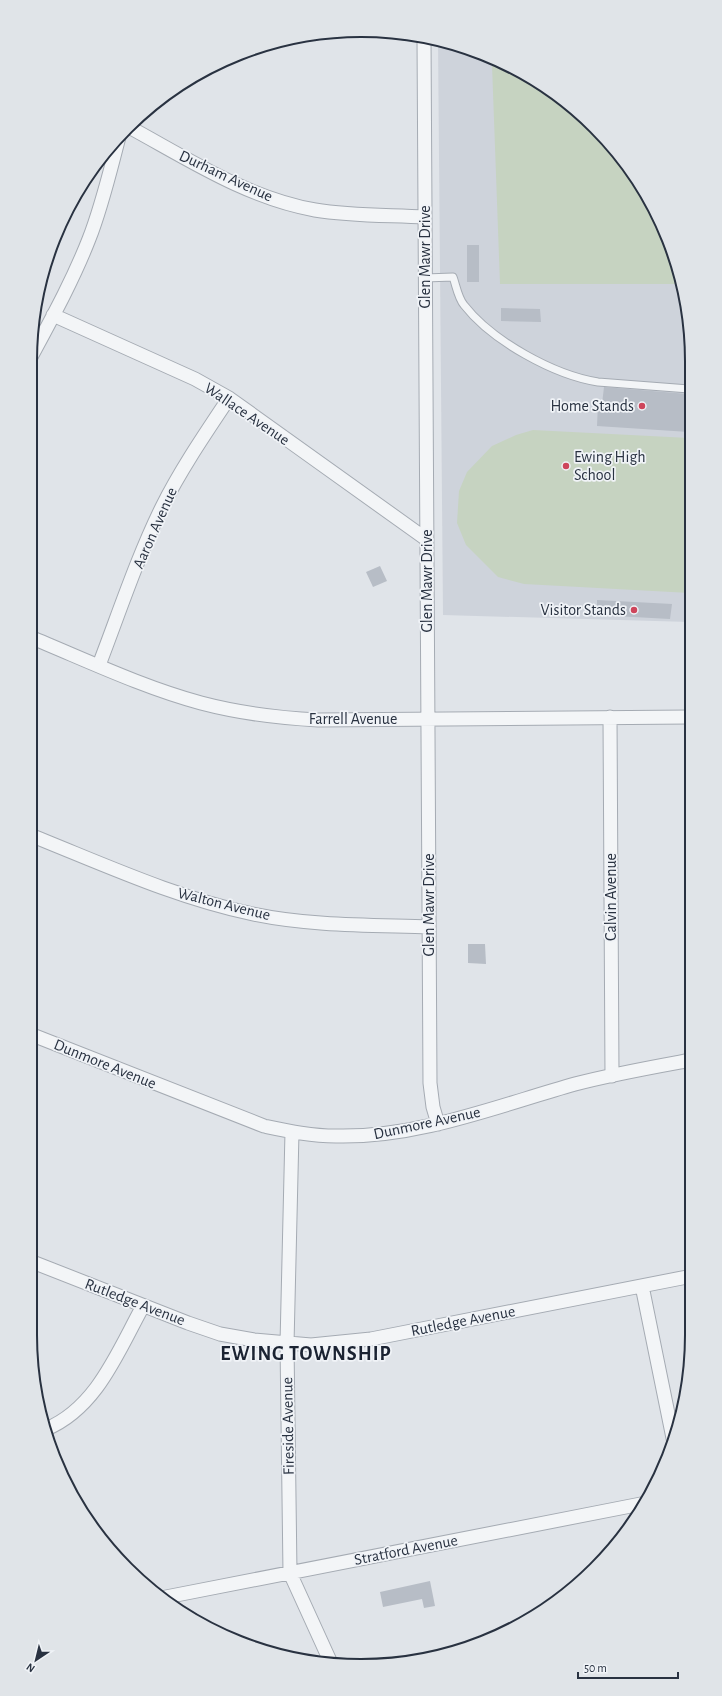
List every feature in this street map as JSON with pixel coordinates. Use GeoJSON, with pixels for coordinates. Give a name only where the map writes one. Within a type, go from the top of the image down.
{"type":"FeatureCollection","features":[{"type":"Feature","properties":{"kind":"street","name":"Glen Mawr Drive"},"geometry":{"type":"LineString","coordinates":[[424,43],[430,1083],[438,1124]]}},
{"type":"Feature","properties":{"kind":"street","name":"Durham Avenue"},"geometry":{"type":"LineString","coordinates":[[134,130],[227,180],[257,194],[282,202],[314,210],[341,214],[424,217]]}},
{"type":"Feature","properties":{"kind":"street"},"geometry":{"type":"LineString","coordinates":[[38,344],[70,282],[89,238],[102,202],[115,150]]}},
{"type":"Feature","properties":{"kind":"street","name":"Wallace Avenue"},"geometry":{"type":"LineString","coordinates":[[53,315],[195,379],[229,398],[426,539]]}},
{"type":"Feature","properties":{"kind":"street","name":"Aaron Avenue"},"geometry":{"type":"LineString","coordinates":[[99,666],[149,536],[162,507],[189,459],[229,398]]}},
{"type":"Feature","properties":{"kind":"street","name":"Farrell Avenue"},"geometry":{"type":"LineString","coordinates":[[37,640],[156,689],[201,703],[247,713],[318,720],[685,717]]}},
{"type":"Feature","properties":{"kind":"street","name":"Calvin Avenue"},"geometry":{"type":"LineString","coordinates":[[610,717],[612,1076]]}},
{"type":"Feature","properties":{"kind":"street","name":"Walton Avenue"},"geometry":{"type":"LineString","coordinates":[[37,838],[180,895],[224,908],[306,922],[429,927]]}},
{"type":"Feature","properties":{"kind":"street","name":"Dunmore Avenue"},"geometry":{"type":"LineString","coordinates":[[37,1037],[264,1126],[292,1132],[336,1136],[367,1136],[401,1132],[438,1124],[577,1084],[685,1061]]}},
{"type":"Feature","properties":{"kind":"street","name":"Fireside Avenue"},"geometry":{"type":"LineString","coordinates":[[292,1132],[287,1344],[290,1573],[328,1657]]}},
{"type":"Feature","properties":{"kind":"street","name":"Rutledge Avenue"},"geometry":{"type":"LineString","coordinates":[[37,1264],[143,1306],[220,1334],[287,1344],[327,1344],[371,1339],[685,1277]]}},
{"type":"Feature","properties":{"kind":"street"},"geometry":{"type":"LineString","coordinates":[[642,1286],[671,1428]]}},
{"type":"Feature","properties":{"kind":"street"},"geometry":{"type":"LineString","coordinates":[[50,1427],[71,1415],[99,1386],[143,1306]]}},
{"type":"Feature","properties":{"kind":"street","name":"Stratford Avenue"},"geometry":{"type":"LineString","coordinates":[[170,1596],[637,1505]]}},
{"type":"Feature","properties":{"kind":"lane"},"geometry":{"type":"LineString","coordinates":[[425,278],[453,277],[463,304],[480,321],[501,339],[558,370],[584,380],[598,382],[685,388]]}},
{"type":"Feature","properties":{"kind":"shaded area","name":"Ewing High School"},"geometry":{"type":"Polygon","coordinates":[[[438,46],[465,54],[504,70],[523,80],[575,117],[605,147],[642,199],[652,218],[668,257],[679,298],[685,361],[685,622],[443,615],[438,46]]]}},
{"type":"Feature","properties":{"kind":"green space"},"geometry":{"type":"Polygon","coordinates":[[[492,65],[523,80],[558,104],[575,117],[605,147],[642,199],[652,218],[668,257],[676,284],[500,284],[492,65]]]}},
{"type":"Feature","properties":{"kind":"green space"},"geometry":{"type":"Polygon","coordinates":[[[533,430],[685,438],[685,593],[524,584],[498,577],[466,545],[457,523],[459,491],[467,472],[492,446],[516,435],[533,430]]]}},
{"type":"Feature","properties":{"kind":"building"},"geometry":{"type":"Polygon","coordinates":[[[467,245],[479,245],[479,282],[467,282],[467,245]]]}},
{"type":"Feature","properties":{"kind":"building"},"geometry":{"type":"Polygon","coordinates":[[[501,308],[540,309],[541,322],[501,321],[501,308]]]}},
{"type":"Feature","properties":{"kind":"building","name":"Home Stands"},"geometry":{"type":"Polygon","coordinates":[[[604,387],[685,394],[685,432],[597,426],[598,404],[602,404],[604,387]]]}},
{"type":"Feature","properties":{"kind":"building"},"geometry":{"type":"Polygon","coordinates":[[[380,566],[387,581],[373,587],[366,572],[380,566]]]}},
{"type":"Feature","properties":{"kind":"building","name":"Visitor Stands"},"geometry":{"type":"Polygon","coordinates":[[[597,600],[672,604],[670,619],[597,615],[597,600]]]}},
{"type":"Feature","properties":{"kind":"building"},"geometry":{"type":"Polygon","coordinates":[[[468,944],[485,944],[486,964],[468,963],[468,944]]]}},
{"type":"Feature","properties":{"kind":"building"},"geometry":{"type":"Polygon","coordinates":[[[430,1581],[435,1606],[424,1608],[422,1599],[383,1607],[380,1592],[430,1581]]]}},
{"type":"Feature","properties":{"kind":"place","name":"Home Stands"},"geometry":{"type":"Point","coordinates":[642,406]}},
{"type":"Feature","properties":{"kind":"place","name":"Ewing High School"},"geometry":{"type":"Point","coordinates":[566,466]}},
{"type":"Feature","properties":{"kind":"place","name":"Visitor Stands"},"geometry":{"type":"Point","coordinates":[634,610]}},
{"type":"Feature","properties":{"kind":"district","name":"EWING TOWNSHIP"},"geometry":{"type":"Point","coordinates":[306,1354]}}]}
